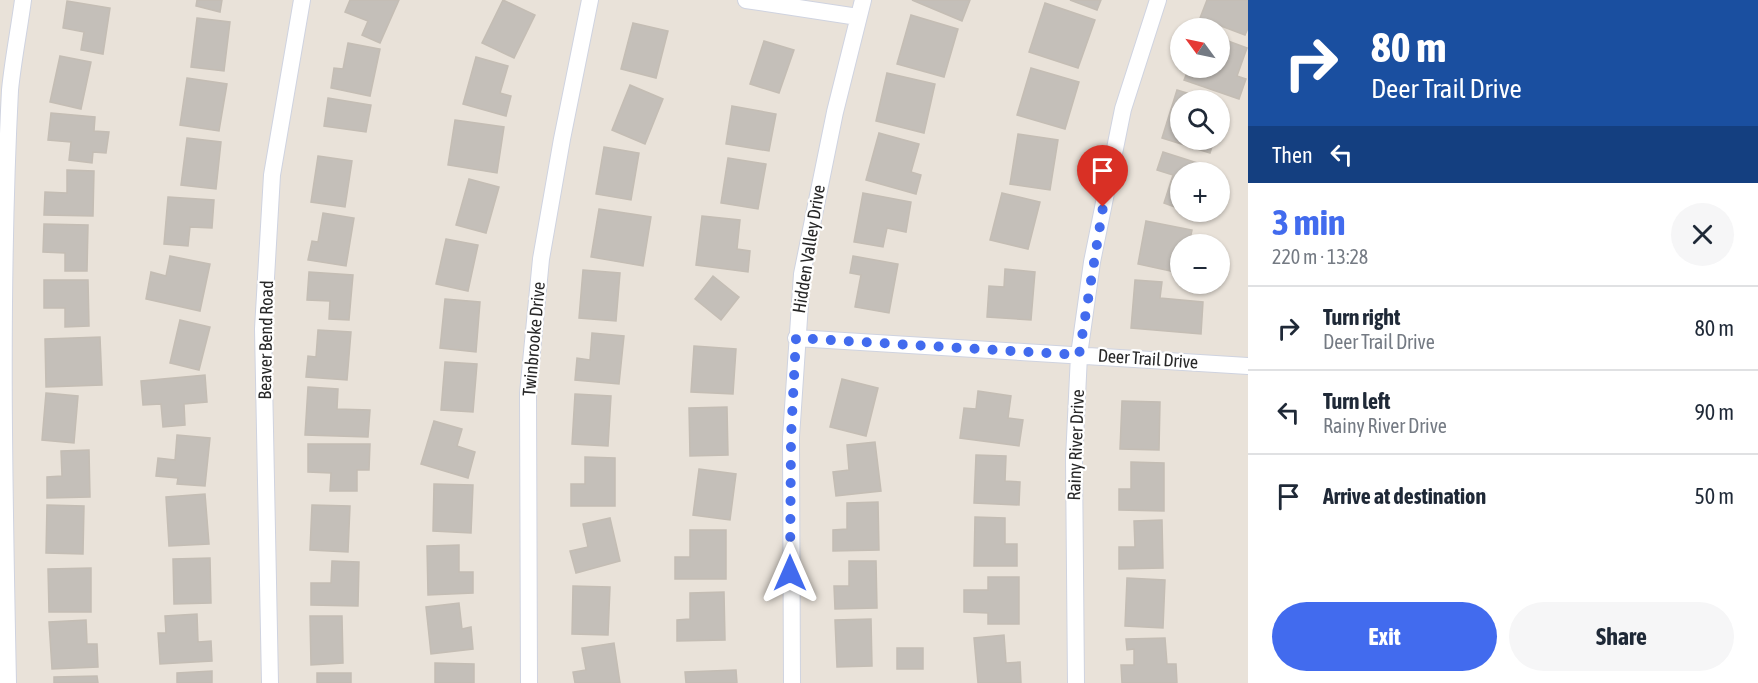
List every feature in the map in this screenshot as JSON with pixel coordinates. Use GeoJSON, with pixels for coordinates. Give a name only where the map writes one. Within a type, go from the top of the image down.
{"type":"FeatureCollection","features":[{"type":"Feature","properties":{"kind":"street"},"geometry":{"type":"LineString","coordinates":[[8,683],[1,358],[2,210],[10,89],[24,0]]}},
{"type":"Feature","properties":{"kind":"street","name":"Beaver Bend Road"},"geometry":{"type":"LineString","coordinates":[[270,683],[263,328],[272,175],[302,0]]}},
{"type":"Feature","properties":{"kind":"street","name":"Twinbrooke Drive"},"geometry":{"type":"LineString","coordinates":[[529,683],[528,393],[542,259],[562,140],[590,0]]}},
{"type":"Feature","properties":{"kind":"street"},"geometry":{"type":"LineString","coordinates":[[746,0],[858,17]]}},
{"type":"Feature","properties":{"kind":"street","name":"Hidden Valley Drive"},"geometry":{"type":"LineString","coordinates":[[792,683],[791,437],[796,338],[810,223],[863,0]]}},
{"type":"Feature","properties":{"kind":"street","name":"Rainy River Drive"},"geometry":{"type":"LineString","coordinates":[[1076,683],[1074,459],[1079,355],[1092,262],[1123,109],[1158,0]]}},
{"type":"Feature","properties":{"kind":"street","name":"Deer Trail Drive"},"geometry":{"type":"LineString","coordinates":[[796,338],[1248,366]]}},
{"type":"Feature","properties":{"kind":"building"},"geometry":{"type":"Polygon","coordinates":[[[197,0],[222,0],[220,12],[196,6],[197,0]]]}},
{"type":"Feature","properties":{"kind":"building"},"geometry":{"type":"Polygon","coordinates":[[[350,0],[399,0],[380,43],[362,35],[368,21],[345,12],[350,0]]]}},
{"type":"Feature","properties":{"kind":"building"},"geometry":{"type":"Polygon","coordinates":[[[503,0],[535,15],[514,58],[482,43],[503,0]]]}},
{"type":"Feature","properties":{"kind":"building"},"geometry":{"type":"Polygon","coordinates":[[[912,0],[970,0],[962,21],[912,0]]]}},
{"type":"Feature","properties":{"kind":"building"},"geometry":{"type":"Polygon","coordinates":[[[1070,0],[1101,0],[1097,10],[1070,0]]]}},
{"type":"Feature","properties":{"kind":"building"},"geometry":{"type":"Polygon","coordinates":[[[1207,0],[1248,0],[1248,28],[1245,35],[1230,29],[1230,18],[1200,18],[1207,0]]]}},
{"type":"Feature","properties":{"kind":"building"},"geometry":{"type":"Polygon","coordinates":[[[67,1],[110,8],[103,54],[81,50],[84,32],[63,28],[67,1]]]}},
{"type":"Feature","properties":{"kind":"building"},"geometry":{"type":"Polygon","coordinates":[[[1045,3],[1095,20],[1078,68],[1029,52],[1045,3]]]}},
{"type":"Feature","properties":{"kind":"building"},"geometry":{"type":"Polygon","coordinates":[[[911,15],[958,29],[944,77],[897,64],[911,15]]]}},
{"type":"Feature","properties":{"kind":"building"},"geometry":{"type":"Polygon","coordinates":[[[197,18],[230,22],[224,71],[191,67],[197,18]]]}},
{"type":"Feature","properties":{"kind":"building"},"geometry":{"type":"Polygon","coordinates":[[[633,23],[668,31],[656,78],[621,69],[633,23]]]}},
{"type":"Feature","properties":{"kind":"building"},"geometry":{"type":"Polygon","coordinates":[[[764,41],[794,50],[779,93],[750,84],[764,41]]]}},
{"type":"Feature","properties":{"kind":"building"},"geometry":{"type":"Polygon","coordinates":[[[1230,42],[1247,48],[1237,76],[1246,79],[1239,99],[1230,96],[1230,90],[1213,90],[1184,80],[1185,78],[1230,78],[1230,42]]]}},
{"type":"Feature","properties":{"kind":"building"},"geometry":{"type":"Polygon","coordinates":[[[348,43],[380,49],[370,96],[331,88],[334,68],[343,69],[348,43]]]}},
{"type":"Feature","properties":{"kind":"building"},"geometry":{"type":"Polygon","coordinates":[[[60,56],[91,62],[81,109],[50,102],[60,56]]]}},
{"type":"Feature","properties":{"kind":"building"},"geometry":{"type":"Polygon","coordinates":[[[476,57],[508,66],[500,93],[511,96],[506,116],[463,104],[476,57]]]}},
{"type":"Feature","properties":{"kind":"building"},"geometry":{"type":"Polygon","coordinates":[[[1031,68],[1079,82],[1065,129],[1017,115],[1031,68]]]}},
{"type":"Feature","properties":{"kind":"building"},"geometry":{"type":"Polygon","coordinates":[[[887,73],[935,84],[924,133],[876,121],[887,73]]]}},
{"type":"Feature","properties":{"kind":"building"},"geometry":{"type":"Polygon","coordinates":[[[187,78],[227,84],[219,131],[180,125],[187,78]]]}},
{"type":"Feature","properties":{"kind":"building"},"geometry":{"type":"Polygon","coordinates":[[[630,85],[663,99],[645,144],[612,130],[630,85]]]}},
{"type":"Feature","properties":{"kind":"building"},"geometry":{"type":"Polygon","coordinates":[[[328,98],[371,105],[366,132],[324,126],[328,98]]]}},
{"type":"Feature","properties":{"kind":"building"},"geometry":{"type":"Polygon","coordinates":[[[732,106],[776,114],[769,151],[726,144],[732,106]]]}},
{"type":"Feature","properties":{"kind":"building"},"geometry":{"type":"Polygon","coordinates":[[[1170,112],[1170,140],[1162,138],[1170,112]]]}},
{"type":"Feature","properties":{"kind":"building"},"geometry":{"type":"Polygon","coordinates":[[[51,113],[95,117],[94,131],[109,132],[106,153],[93,152],[92,163],[69,160],[71,142],[48,140],[51,113]]]}},
{"type":"Feature","properties":{"kind":"building"},"geometry":{"type":"Polygon","coordinates":[[[455,120],[504,127],[497,173],[448,165],[455,120]]]}},
{"type":"Feature","properties":{"kind":"building"},"geometry":{"type":"Polygon","coordinates":[[[879,133],[919,144],[911,172],[921,175],[916,194],[866,180],[879,133]]]}},
{"type":"Feature","properties":{"kind":"building"},"geometry":{"type":"Polygon","coordinates":[[[1018,134],[1058,140],[1050,190],[1010,184],[1018,134]]]}},
{"type":"Feature","properties":{"kind":"building"},"geometry":{"type":"Polygon","coordinates":[[[187,138],[221,142],[216,189],[181,185],[187,138]]]}},
{"type":"Feature","properties":{"kind":"building"},"geometry":{"type":"Polygon","coordinates":[[[604,147],[639,153],[631,200],[596,194],[604,147]]]}},
{"type":"Feature","properties":{"kind":"building"},"geometry":{"type":"Polygon","coordinates":[[[1163,152],[1194,162],[1170,162],[1170,174],[1157,170],[1163,152]]]}},
{"type":"Feature","properties":{"kind":"building"},"geometry":{"type":"Polygon","coordinates":[[[318,156],[352,161],[345,207],[311,202],[318,156]]]}},
{"type":"Feature","properties":{"kind":"building"},"geometry":{"type":"Polygon","coordinates":[[[728,158],[766,164],[758,209],[721,203],[728,158]]]}},
{"type":"Feature","properties":{"kind":"building"},"geometry":{"type":"Polygon","coordinates":[[[67,170],[94,171],[93,216],[44,215],[45,192],[67,193],[67,170]]]}},
{"type":"Feature","properties":{"kind":"building"},"geometry":{"type":"Polygon","coordinates":[[[469,179],[499,187],[486,233],[456,225],[469,179]]]}},
{"type":"Feature","properties":{"kind":"building"},"geometry":{"type":"Polygon","coordinates":[[[1170,184],[1170,205],[1164,203],[1170,184]]]}},
{"type":"Feature","properties":{"kind":"building"},"geometry":{"type":"Polygon","coordinates":[[[863,193],[911,202],[906,232],[887,228],[883,247],[854,242],[863,193]]]}},
{"type":"Feature","properties":{"kind":"building"},"geometry":{"type":"Polygon","coordinates":[[[1002,193],[1040,202],[1028,249],[990,240],[1002,193]]]}},
{"type":"Feature","properties":{"kind":"building"},"geometry":{"type":"Polygon","coordinates":[[[168,197],[214,200],[212,228],[190,227],[188,246],[164,244],[168,197]]]}},
{"type":"Feature","properties":{"kind":"building"},"geometry":{"type":"Polygon","coordinates":[[[599,209],[651,217],[643,266],[591,257],[599,209]]]}},
{"type":"Feature","properties":{"kind":"building"},"geometry":{"type":"Polygon","coordinates":[[[323,213],[354,218],[346,266],[308,260],[312,241],[318,242],[323,213]]]}},
{"type":"Feature","properties":{"kind":"building"},"geometry":{"type":"Polygon","coordinates":[[[702,216],[740,220],[737,249],[750,251],[748,272],[696,265],[702,216]]]}},
{"type":"Feature","properties":{"kind":"building"},"geometry":{"type":"Polygon","coordinates":[[[1146,221],[1192,230],[1191,234],[1170,234],[1170,271],[1138,264],[1146,221]]]}},
{"type":"Feature","properties":{"kind":"building"},"geometry":{"type":"Polygon","coordinates":[[[44,224],[88,225],[87,271],[65,271],[65,253],[43,252],[44,224]]]}},
{"type":"Feature","properties":{"kind":"building"},"geometry":{"type":"Polygon","coordinates":[[[446,239],[478,245],[468,291],[436,284],[446,239]]]}},
{"type":"Feature","properties":{"kind":"building"},"geometry":{"type":"Polygon","coordinates":[[[170,256],[210,264],[200,311],[146,299],[151,272],[166,276],[170,256]]]}},
{"type":"Feature","properties":{"kind":"building"},"geometry":{"type":"Polygon","coordinates":[[[853,256],[898,264],[889,313],[855,307],[861,275],[850,273],[853,256]]]}},
{"type":"Feature","properties":{"kind":"building"},"geometry":{"type":"Polygon","coordinates":[[[1005,269],[1035,272],[1031,320],[987,317],[989,286],[1004,287],[1005,269]]]}},
{"type":"Feature","properties":{"kind":"building"},"geometry":{"type":"Polygon","coordinates":[[[583,270],[620,273],[616,321],[579,318],[583,270]]]}},
{"type":"Feature","properties":{"kind":"building"},"geometry":{"type":"Polygon","coordinates":[[[309,272],[353,275],[349,320],[329,319],[330,301],[307,300],[309,272]]]}},
{"type":"Feature","properties":{"kind":"building"},"geometry":{"type":"Polygon","coordinates":[[[713,276],[739,297],[721,320],[695,299],[713,276]]]}},
{"type":"Feature","properties":{"kind":"building"},"geometry":{"type":"Polygon","coordinates":[[[44,280],[88,280],[89,326],[65,327],[65,308],[44,308],[44,280]]]}},
{"type":"Feature","properties":{"kind":"building"},"geometry":{"type":"Polygon","coordinates":[[[1135,280],[1162,282],[1160,298],[1203,302],[1201,334],[1131,328],[1135,280]]]}},
{"type":"Feature","properties":{"kind":"building"},"geometry":{"type":"Polygon","coordinates":[[[445,299],[480,302],[476,352],[440,348],[445,299]]]}},
{"type":"Feature","properties":{"kind":"building"},"geometry":{"type":"Polygon","coordinates":[[[180,320],[210,327],[199,370],[170,363],[180,320]]]}},
{"type":"Feature","properties":{"kind":"building"},"geometry":{"type":"Polygon","coordinates":[[[318,330],[351,332],[347,380],[306,377],[308,356],[316,357],[318,330]]]}},
{"type":"Feature","properties":{"kind":"building"},"geometry":{"type":"Polygon","coordinates":[[[592,333],[624,336],[619,384],[575,380],[577,358],[590,360],[592,333]]]}},
{"type":"Feature","properties":{"kind":"building"},"geometry":{"type":"Polygon","coordinates":[[[100,337],[102,385],[46,387],[45,339],[100,337]]]}},
{"type":"Feature","properties":{"kind":"building"},"geometry":{"type":"Polygon","coordinates":[[[694,346],[736,349],[733,394],[691,392],[694,346]]]}},
{"type":"Feature","properties":{"kind":"building"},"geometry":{"type":"Polygon","coordinates":[[[445,362],[477,364],[473,412],[441,410],[445,362]]]}},
{"type":"Feature","properties":{"kind":"building"},"geometry":{"type":"Polygon","coordinates":[[[205,375],[207,402],[184,404],[185,425],[163,427],[161,404],[143,405],[141,381],[205,375]]]}},
{"type":"Feature","properties":{"kind":"building"},"geometry":{"type":"Polygon","coordinates":[[[842,379],[878,388],[866,436],[830,427],[842,379]]]}},
{"type":"Feature","properties":{"kind":"building"},"geometry":{"type":"Polygon","coordinates":[[[308,387],[338,389],[337,409],[370,410],[368,437],[305,435],[308,387]]]}},
{"type":"Feature","properties":{"kind":"building"},"geometry":{"type":"Polygon","coordinates":[[[978,391],[1011,396],[1008,418],[1023,420],[1019,446],[960,438],[964,408],[976,409],[978,391]]]}},
{"type":"Feature","properties":{"kind":"building"},"geometry":{"type":"Polygon","coordinates":[[[46,393],[78,396],[74,443],[42,440],[46,393]]]}},
{"type":"Feature","properties":{"kind":"building"},"geometry":{"type":"Polygon","coordinates":[[[575,394],[611,396],[608,446],[572,444],[575,394]]]}},
{"type":"Feature","properties":{"kind":"building"},"geometry":{"type":"Polygon","coordinates":[[[1122,401],[1160,402],[1159,450],[1120,449],[1122,401]]]}},
{"type":"Feature","properties":{"kind":"building"},"geometry":{"type":"Polygon","coordinates":[[[727,407],[728,455],[690,456],[689,408],[727,407]]]}},
{"type":"Feature","properties":{"kind":"building"},"geometry":{"type":"Polygon","coordinates":[[[434,421],[462,429],[457,446],[475,452],[468,478],[421,464],[434,421]]]}},
{"type":"Feature","properties":{"kind":"building"},"geometry":{"type":"Polygon","coordinates":[[[177,435],[210,438],[205,486],[177,484],[178,478],[156,476],[158,458],[175,460],[177,435]]]}},
{"type":"Feature","properties":{"kind":"building"},"geometry":{"type":"Polygon","coordinates":[[[875,442],[881,491],[836,496],[833,472],[849,470],[847,445],[875,442]]]}},
{"type":"Feature","properties":{"kind":"building"},"geometry":{"type":"Polygon","coordinates":[[[308,444],[370,444],[369,470],[357,470],[357,491],[330,491],[331,473],[308,472],[308,444]]]}},
{"type":"Feature","properties":{"kind":"building"},"geometry":{"type":"Polygon","coordinates":[[[89,450],[90,497],[47,498],[47,477],[62,476],[61,451],[89,450]]]}},
{"type":"Feature","properties":{"kind":"building"},"geometry":{"type":"Polygon","coordinates":[[[976,455],[1006,456],[1005,481],[1020,482],[1019,505],[974,503],[976,455]]]}},
{"type":"Feature","properties":{"kind":"building"},"geometry":{"type":"Polygon","coordinates":[[[585,457],[615,458],[615,506],[571,506],[571,484],[585,484],[585,457]]]}},
{"type":"Feature","properties":{"kind":"building"},"geometry":{"type":"Polygon","coordinates":[[[1131,462],[1164,463],[1164,511],[1119,510],[1119,489],[1131,489],[1131,462]]]}},
{"type":"Feature","properties":{"kind":"building"},"geometry":{"type":"Polygon","coordinates":[[[699,469],[736,474],[730,520],[693,515],[699,469]]]}},
{"type":"Feature","properties":{"kind":"building"},"geometry":{"type":"Polygon","coordinates":[[[434,484],[473,485],[471,533],[433,531],[434,484]]]}},
{"type":"Feature","properties":{"kind":"building"},"geometry":{"type":"Polygon","coordinates":[[[205,494],[209,544],[169,546],[166,497],[205,494]]]}},
{"type":"Feature","properties":{"kind":"building"},"geometry":{"type":"Polygon","coordinates":[[[878,502],[879,550],[833,551],[833,530],[847,529],[847,503],[878,502]]]}},
{"type":"Feature","properties":{"kind":"building"},"geometry":{"type":"Polygon","coordinates":[[[47,505],[84,506],[83,554],[46,553],[47,505]]]}},
{"type":"Feature","properties":{"kind":"building"},"geometry":{"type":"Polygon","coordinates":[[[312,505],[350,506],[348,552],[310,550],[312,505]]]}},
{"type":"Feature","properties":{"kind":"building"},"geometry":{"type":"Polygon","coordinates":[[[975,517],[1005,518],[1005,544],[1017,544],[1017,566],[974,566],[975,517]]]}},
{"type":"Feature","properties":{"kind":"building"},"geometry":{"type":"Polygon","coordinates":[[[610,518],[620,561],[576,573],[570,551],[588,547],[583,524],[610,518]]]}},
{"type":"Feature","properties":{"kind":"building"},"geometry":{"type":"Polygon","coordinates":[[[1162,520],[1163,568],[1119,569],[1119,547],[1135,547],[1134,521],[1162,520]]]}},
{"type":"Feature","properties":{"kind":"building"},"geometry":{"type":"Polygon","coordinates":[[[690,530],[726,530],[726,579],[675,579],[675,557],[690,557],[690,530]]]}},
{"type":"Feature","properties":{"kind":"building"},"geometry":{"type":"Polygon","coordinates":[[[459,545],[459,572],[473,572],[473,593],[428,595],[427,546],[459,545]]]}},
{"type":"Feature","properties":{"kind":"building"},"geometry":{"type":"Polygon","coordinates":[[[210,558],[211,603],[174,604],[173,559],[210,558]]]}},
{"type":"Feature","properties":{"kind":"building"},"geometry":{"type":"Polygon","coordinates":[[[332,561],[359,562],[358,606],[311,605],[311,583],[331,583],[332,561]]]}},
{"type":"Feature","properties":{"kind":"building"},"geometry":{"type":"Polygon","coordinates":[[[849,561],[876,561],[877,608],[835,609],[834,586],[849,586],[849,561]]]}},
{"type":"Feature","properties":{"kind":"building"},"geometry":{"type":"Polygon","coordinates":[[[91,568],[91,612],[49,612],[48,569],[91,568]]]}},
{"type":"Feature","properties":{"kind":"building"},"geometry":{"type":"Polygon","coordinates":[[[988,577],[1019,577],[1019,624],[988,624],[988,613],[964,612],[964,590],[988,590],[988,577]]]}},
{"type":"Feature","properties":{"kind":"building"},"geometry":{"type":"Polygon","coordinates":[[[1127,578],[1165,580],[1163,628],[1125,626],[1127,578]]]}},
{"type":"Feature","properties":{"kind":"building"},"geometry":{"type":"Polygon","coordinates":[[[573,586],[610,587],[608,635],[572,634],[573,586]]]}},
{"type":"Feature","properties":{"kind":"building"},"geometry":{"type":"Polygon","coordinates":[[[724,592],[725,640],[677,641],[677,620],[690,619],[690,593],[724,592]]]}},
{"type":"Feature","properties":{"kind":"building"},"geometry":{"type":"Polygon","coordinates":[[[459,603],[462,629],[471,627],[473,649],[431,654],[426,607],[459,603]]]}},
{"type":"Feature","properties":{"kind":"building"},"geometry":{"type":"Polygon","coordinates":[[[197,614],[198,642],[211,641],[212,661],[160,664],[158,633],[166,633],[165,616],[197,614]]]}},
{"type":"Feature","properties":{"kind":"building"},"geometry":{"type":"Polygon","coordinates":[[[310,616],[342,616],[343,663],[311,665],[310,616]]]}},
{"type":"Feature","properties":{"kind":"building"},"geometry":{"type":"Polygon","coordinates":[[[871,619],[872,666],[837,667],[835,620],[871,619]]]}},
{"type":"Feature","properties":{"kind":"building"},"geometry":{"type":"Polygon","coordinates":[[[86,620],[87,644],[97,644],[98,667],[52,669],[49,622],[86,620]]]}},
{"type":"Feature","properties":{"kind":"building"},"geometry":{"type":"Polygon","coordinates":[[[1004,635],[1006,663],[1020,662],[1021,683],[978,683],[974,638],[1004,635]]]}},
{"type":"Feature","properties":{"kind":"building"},"geometry":{"type":"Polygon","coordinates":[[[1165,638],[1167,664],[1176,664],[1177,683],[1122,683],[1121,665],[1134,665],[1134,649],[1127,650],[1126,639],[1165,638]]]}},
{"type":"Feature","properties":{"kind":"building"},"geometry":{"type":"Polygon","coordinates":[[[614,643],[620,683],[575,683],[573,672],[586,670],[582,648],[614,643]]]}},
{"type":"Feature","properties":{"kind":"building"},"geometry":{"type":"Polygon","coordinates":[[[897,648],[923,648],[923,669],[897,669],[897,648]]]}},
{"type":"Feature","properties":{"kind":"building"},"geometry":{"type":"Polygon","coordinates":[[[435,663],[474,664],[474,683],[435,683],[435,663]]]}},
{"type":"Feature","properties":{"kind":"building"},"geometry":{"type":"Polygon","coordinates":[[[736,670],[737,683],[686,683],[685,672],[736,670]]]}},
{"type":"Feature","properties":{"kind":"building"},"geometry":{"type":"Polygon","coordinates":[[[212,671],[212,683],[177,683],[177,673],[212,671]]]}},
{"type":"Feature","properties":{"kind":"building"},"geometry":{"type":"Polygon","coordinates":[[[317,673],[351,673],[351,683],[317,683],[317,673]]]}},
{"type":"Feature","properties":{"kind":"building"},"geometry":{"type":"Polygon","coordinates":[[[97,676],[98,683],[54,683],[54,677],[97,676]]]}},
{"type":"Feature","properties":{"kind":"route"},"geometry":{"type":"LineString","coordinates":[[790,573],[791,437],[796,338],[1079,355],[1092,262],[1103,207]]}}]}
